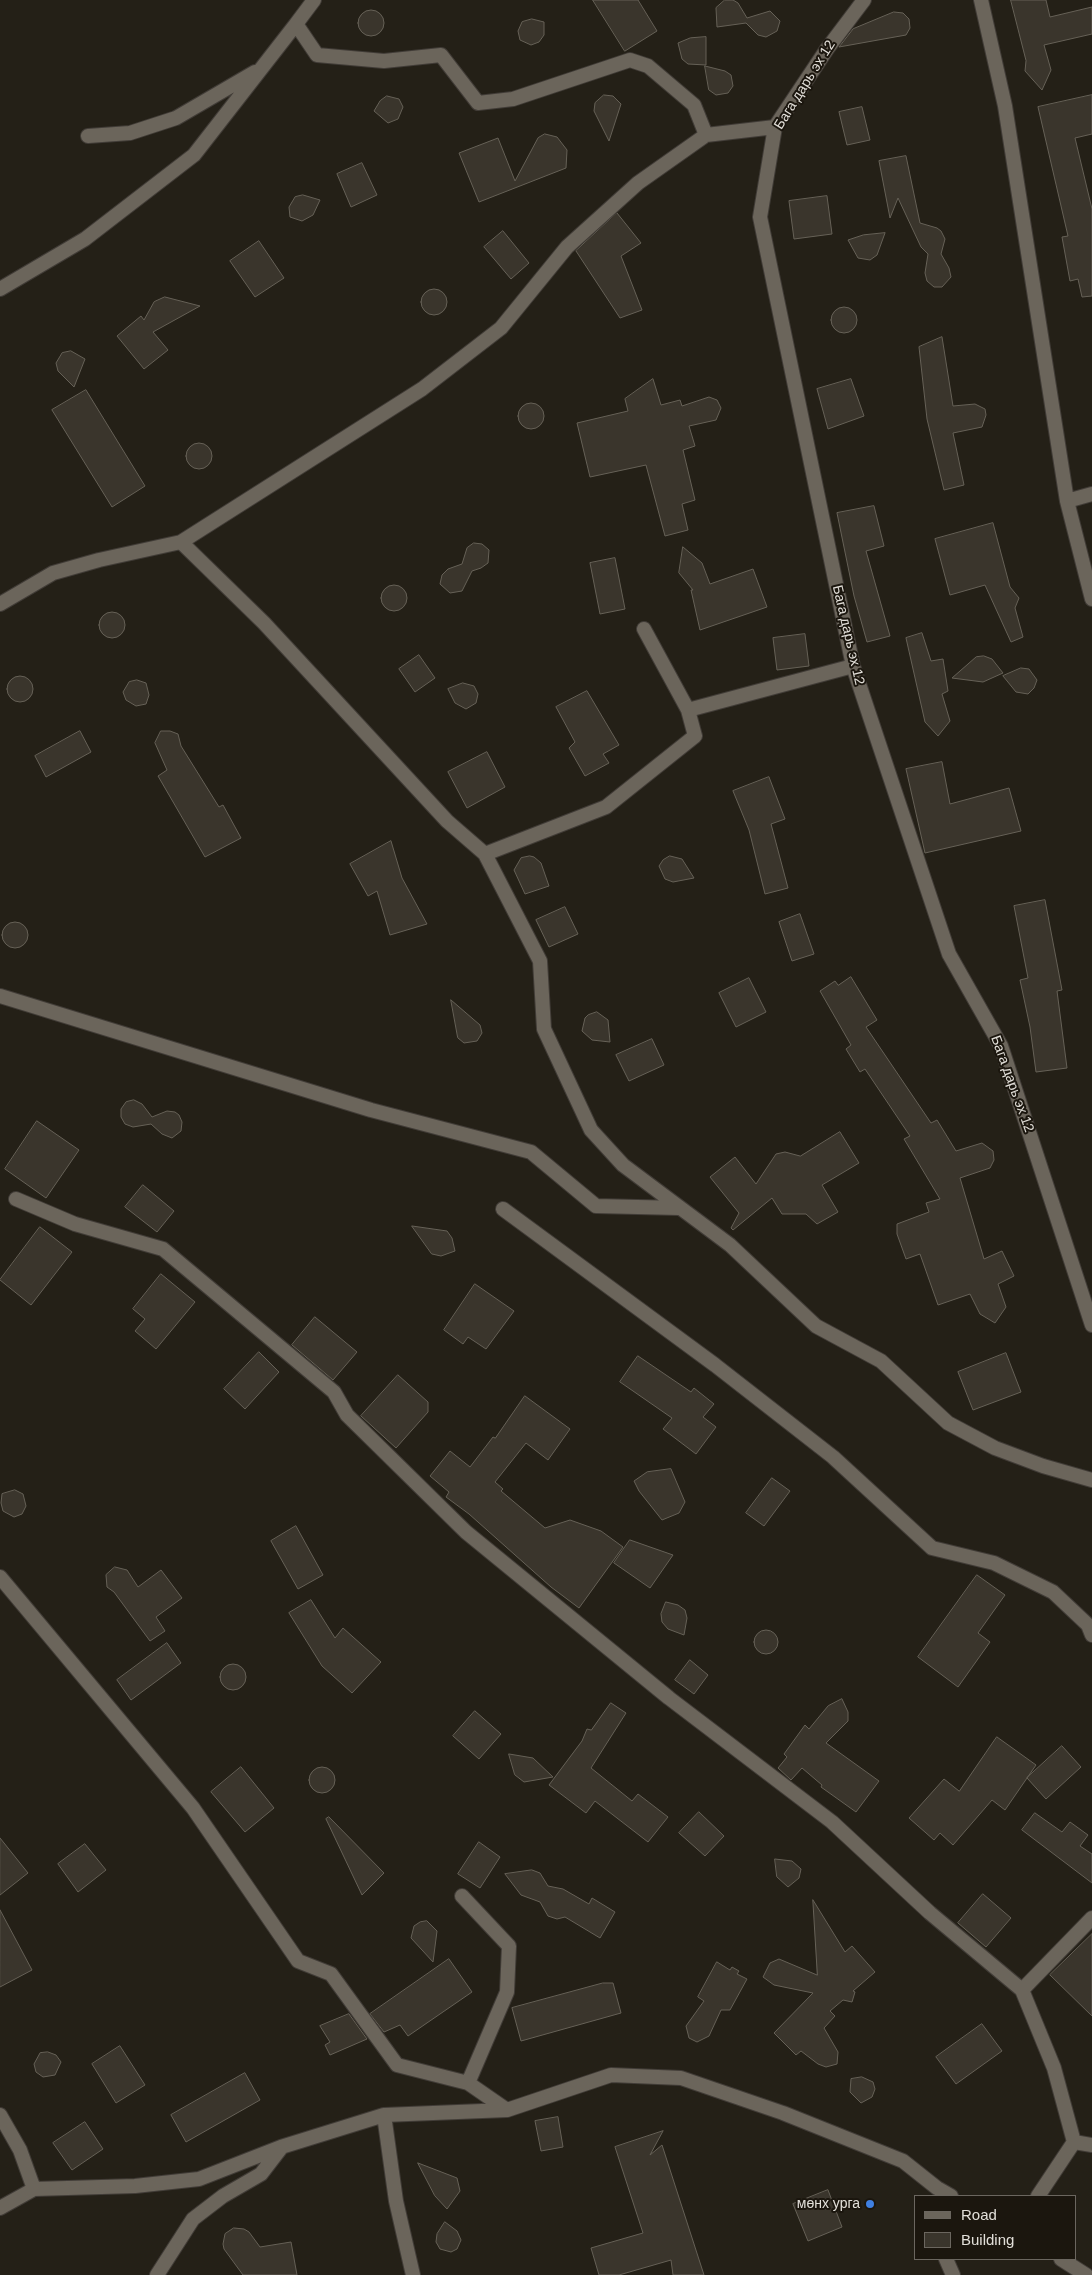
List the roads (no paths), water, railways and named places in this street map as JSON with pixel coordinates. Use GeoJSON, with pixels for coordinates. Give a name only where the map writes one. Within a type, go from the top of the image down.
{"type":"FeatureCollection","features":[{"type":"Feature","properties":{"kind":"street"},"geometry":{"type":"LineString","coordinates":[[0,289],[84,239],[194,155],[314,0]]}},
{"type":"Feature","properties":{"kind":"street","name":"Бага дарь эх 12"},"geometry":{"type":"LineString","coordinates":[[864,0],[827,49],[775,127],[760,217],[853,666],[949,954],[1001,1046],[1092,1325]]}},
{"type":"Feature","properties":{"kind":"street"},"geometry":{"type":"LineString","coordinates":[[981,0],[1005,106],[1067,501],[1092,599]]}},
{"type":"Feature","properties":{"kind":"street"},"geometry":{"type":"LineString","coordinates":[[296,24],[318,55],[384,61],[441,55],[478,103],[513,99],[630,60],[648,66],[694,106],[706,135]]}},
{"type":"Feature","properties":{"kind":"street"},"geometry":{"type":"LineString","coordinates":[[88,136],[130,133],[176,118],[263,67]]}},
{"type":"Feature","properties":{"kind":"street"},"geometry":{"type":"LineString","coordinates":[[0,604],[54,573],[99,560],[181,542],[422,389],[501,328],[568,247],[638,184],[706,135],[775,127]]}},
{"type":"Feature","properties":{"kind":"street"},"geometry":{"type":"LineString","coordinates":[[1067,501],[1092,494]]}},
{"type":"Feature","properties":{"kind":"street"},"geometry":{"type":"LineString","coordinates":[[181,542],[264,623],[447,821],[485,854],[540,961],[544,1029],[591,1130],[623,1165],[730,1245],[816,1326],[881,1361],[948,1423],[995,1448],[1043,1466],[1092,1480]]}},
{"type":"Feature","properties":{"kind":"street"},"geometry":{"type":"LineString","coordinates":[[485,854],[606,807],[695,736],[688,710],[644,630]]}},
{"type":"Feature","properties":{"kind":"street"},"geometry":{"type":"LineString","coordinates":[[688,710],[853,666]]}},
{"type":"Feature","properties":{"kind":"street"},"geometry":{"type":"LineString","coordinates":[[0,996],[371,1110],[531,1152],[596,1206],[679,1208]]}},
{"type":"Feature","properties":{"kind":"street"},"geometry":{"type":"LineString","coordinates":[[16,1199],[75,1224],[163,1249],[334,1392],[347,1416],[466,1532],[669,1698],[832,1822],[930,1913],[1022,1990],[1054,2068],[1074,2142],[1039,2195]]}},
{"type":"Feature","properties":{"kind":"street"},"geometry":{"type":"LineString","coordinates":[[504,1209],[715,1365],[833,1457],[932,1548],[994,1563],[1053,1592],[1091,1626]]}},
{"type":"Feature","properties":{"kind":"street"},"geometry":{"type":"LineString","coordinates":[[0,1578],[193,1808],[298,1961],[330,1974],[397,2065],[468,2084],[507,2110]]}},
{"type":"Feature","properties":{"kind":"street"},"geometry":{"type":"LineString","coordinates":[[462,1896],[509,1946],[507,1992],[468,2084]]}},
{"type":"Feature","properties":{"kind":"street"},"geometry":{"type":"LineString","coordinates":[[1022,1990],[1092,1918]]}},
{"type":"Feature","properties":{"kind":"street"},"geometry":{"type":"LineString","coordinates":[[0,2208],[34,2189],[135,2186],[199,2179],[281,2148],[384,2115],[507,2110],[611,2075],[681,2078],[783,2113],[903,2160],[937,2192]]}},
{"type":"Feature","properties":{"kind":"street"},"geometry":{"type":"LineString","coordinates":[[0,2115],[20,2150],[34,2189]]}},
{"type":"Feature","properties":{"kind":"street"},"geometry":{"type":"LineString","coordinates":[[384,2115],[396,2201],[413,2275]]}},
{"type":"Feature","properties":{"kind":"street"},"geometry":{"type":"LineString","coordinates":[[1074,2142],[1092,2145]]}},
{"type":"Feature","properties":{"kind":"street"},"geometry":{"type":"LineString","coordinates":[[157,2275],[193,2219],[223,2196],[261,2174],[281,2148]]}},
{"type":"Feature","properties":{"kind":"street"},"geometry":{"type":"LineString","coordinates":[[946,2260],[953,2275]]}},
{"type":"Feature","properties":{"kind":"street"},"geometry":{"type":"LineString","coordinates":[[1063,2260],[1086,2275]]}},
{"type":"Feature","properties":{"kind":"place","name":"мөнх урга"},"geometry":{"type":"Point","coordinates":[870,2204]}}]}
